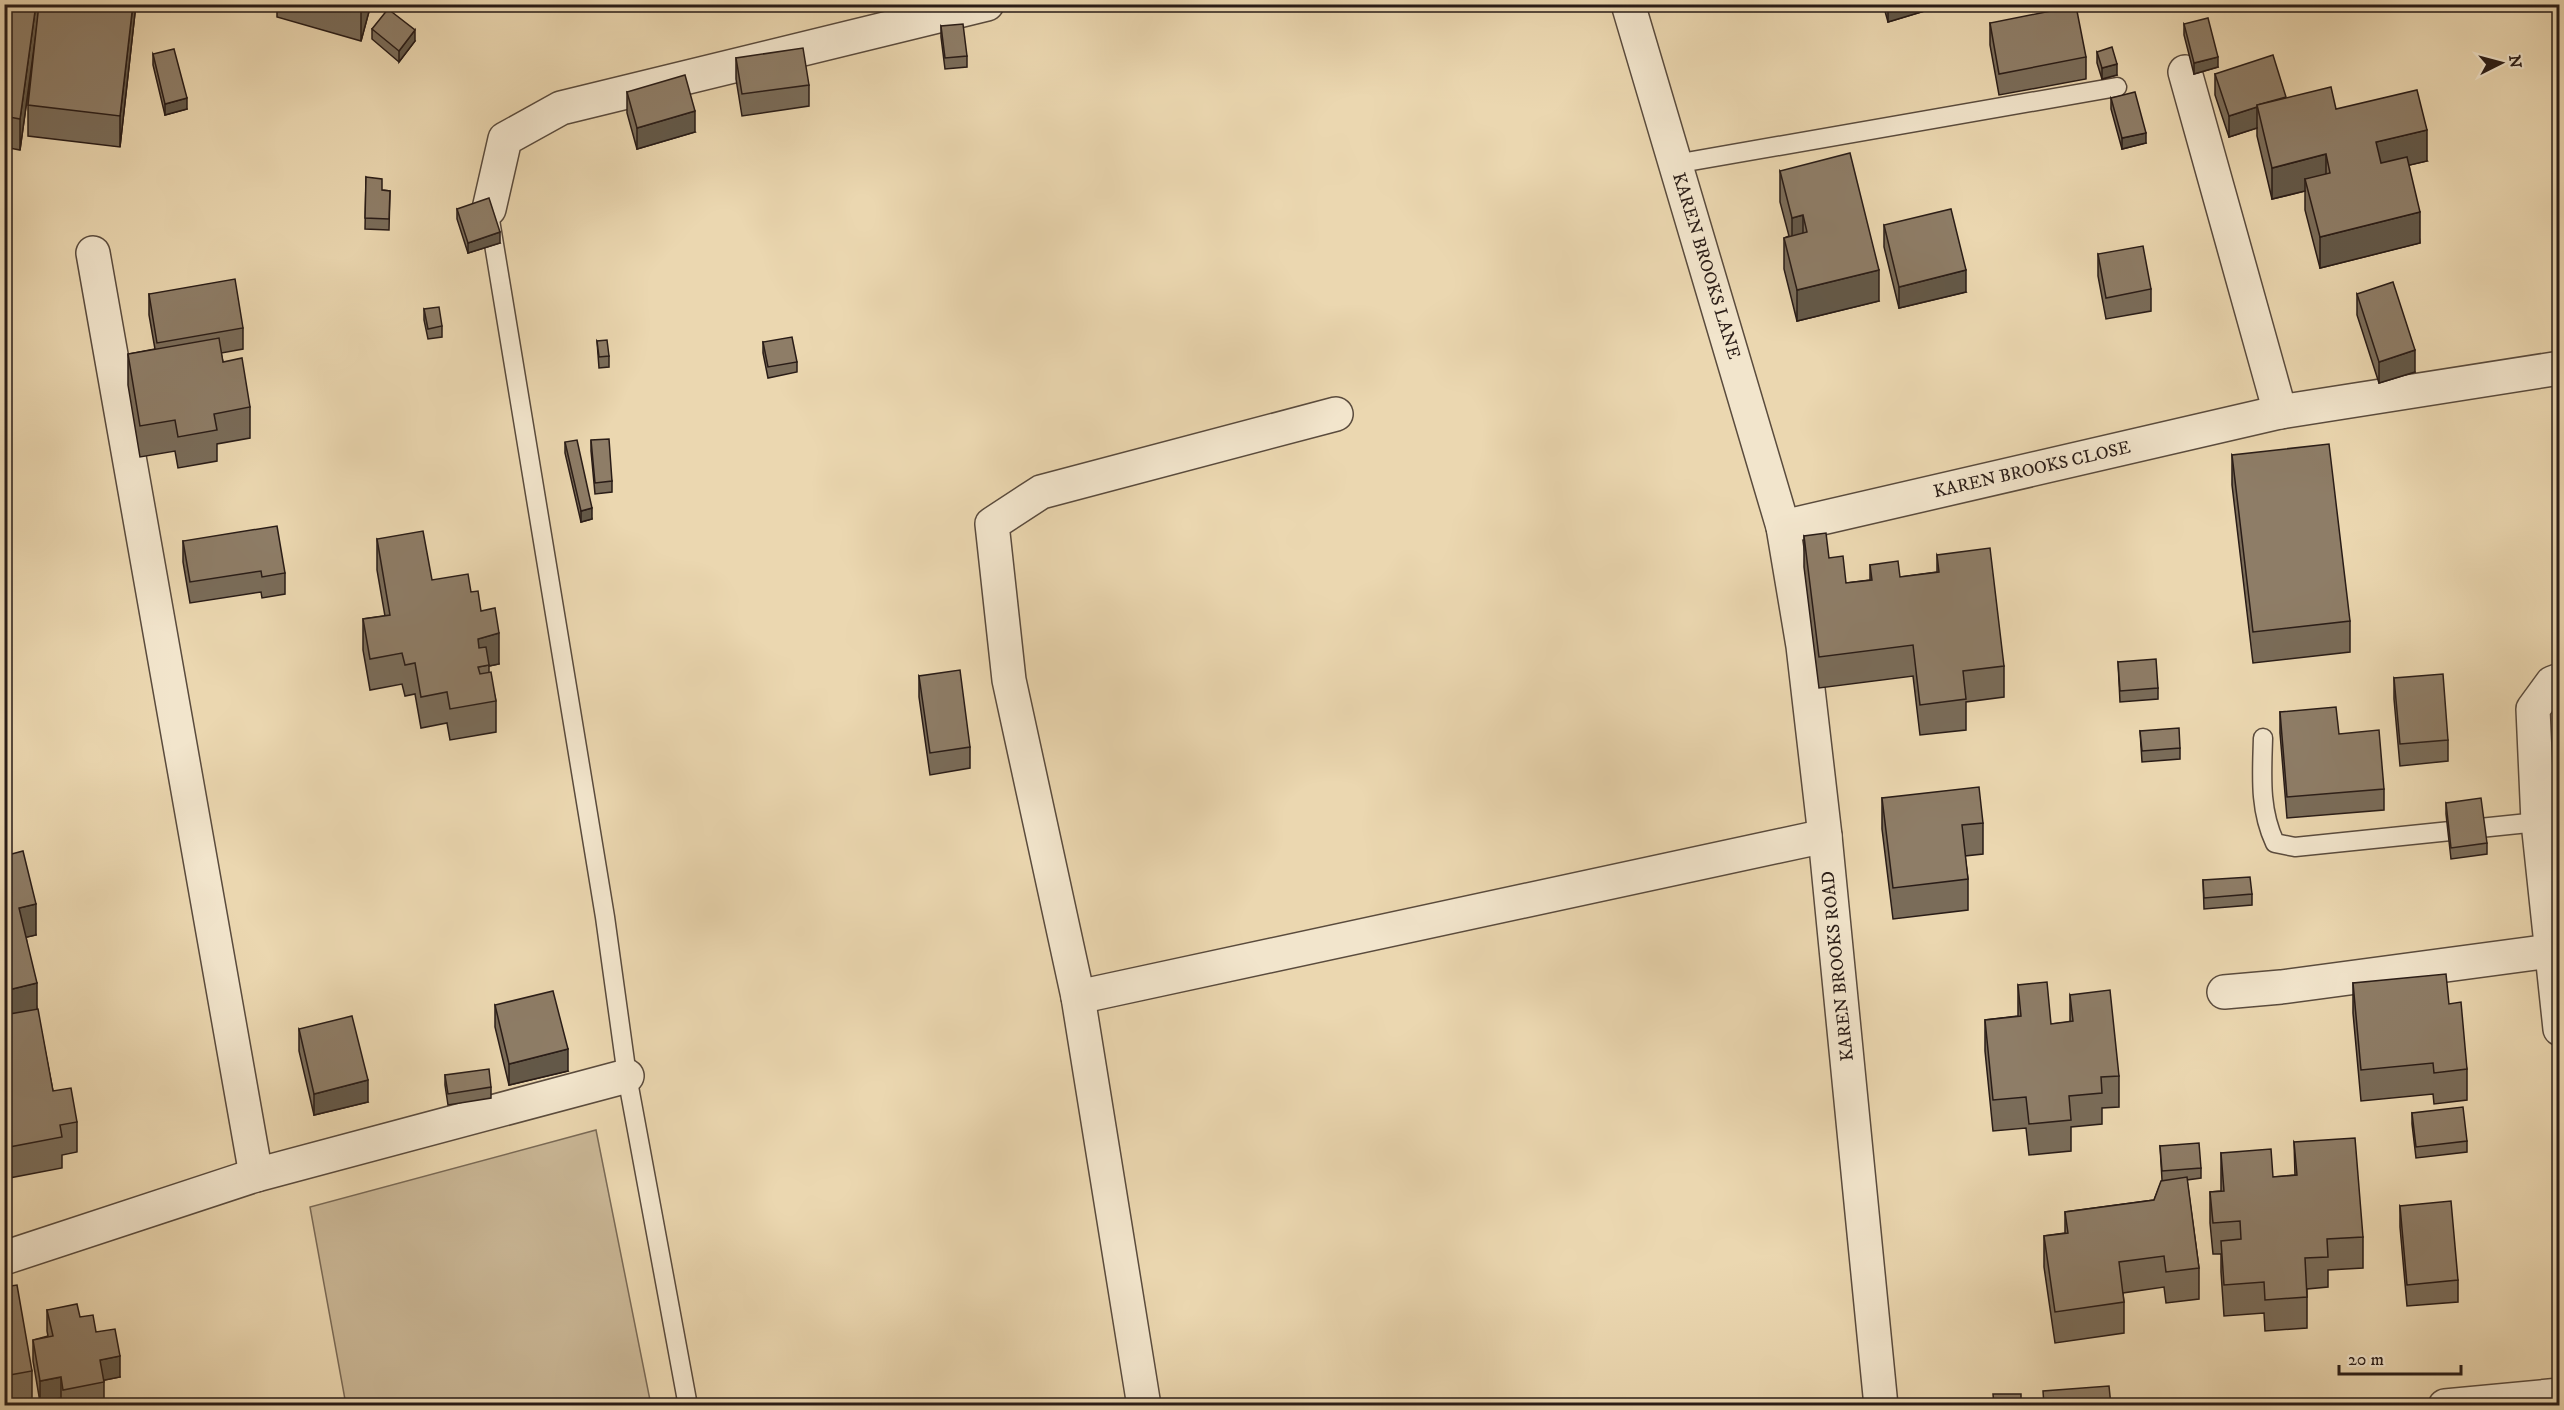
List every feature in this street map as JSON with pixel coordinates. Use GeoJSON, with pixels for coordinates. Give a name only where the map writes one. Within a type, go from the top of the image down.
{"type":"FeatureCollection","features":[{"type":"Feature","properties":{"kind":"street"},"geometry":{"type":"LineString","coordinates":[[489,209],[505,139],[561,108],[987,4]]}},
{"type":"Feature","properties":{"kind":"street","name":"KAREN BROOKS LANE"},"geometry":{"type":"LineString","coordinates":[[1628,4],[1783,527]]}},
{"type":"Feature","properties":{"kind":"street"},"geometry":{"type":"LineString","coordinates":[[2185,72],[2280,412]]}},
{"type":"Feature","properties":{"kind":"street"},"geometry":{"type":"LineString","coordinates":[[93,253],[256,1175]]}},
{"type":"Feature","properties":{"kind":"street","name":"KAREN BROOKS CLOSE"},"geometry":{"type":"LineString","coordinates":[[1783,527],[2280,412],[2559,368]]}},
{"type":"Feature","properties":{"kind":"street"},"geometry":{"type":"LineString","coordinates":[[1144,1406],[1078,997],[1009,680],[992,524],[1041,492],[1336,414]]}},
{"type":"Feature","properties":{"kind":"street","name":"KAREN BROOKS ROAD"},"geometry":{"type":"LineString","coordinates":[[1783,527],[1803,646],[1825,836],[1881,1406]]}},
{"type":"Feature","properties":{"kind":"street"},"geometry":{"type":"LineString","coordinates":[[2559,680],[2552,683],[2533,709],[2538,822],[2559,1029]]}},
{"type":"Feature","properties":{"kind":"street"},"geometry":{"type":"LineString","coordinates":[[1078,997],[1825,836]]}},
{"type":"Feature","properties":{"kind":"street"},"geometry":{"type":"LineString","coordinates":[[2224,992],[2281,987],[2551,951]]}},
{"type":"Feature","properties":{"kind":"street"},"geometry":{"type":"LineString","coordinates":[[4,1258],[256,1175],[627,1076]]}},
{"type":"Feature","properties":{"kind":"street"},"geometry":{"type":"LineString","coordinates":[[2445,1406],[2559,1395]]}},
{"type":"Feature","properties":{"kind":"lane"},"geometry":{"type":"LineString","coordinates":[[1675,164],[2117,87]]}},
{"type":"Feature","properties":{"kind":"lane"},"geometry":{"type":"LineString","coordinates":[[489,209],[605,917],[627,1076],[688,1406]]}},
{"type":"Feature","properties":{"kind":"lane"},"geometry":{"type":"LineString","coordinates":[[2263,738],[2261,796],[2267,826],[2275,843],[2295,847],[2538,822]]}},
{"type":"Feature","properties":{"kind":"shaded area"},"geometry":{"type":"Polygon","coordinates":[[[596,1130],[651,1405],[346,1405],[310,1207],[596,1130]]]}},
{"type":"Feature","properties":{"kind":"building"},"geometry":{"type":"Polygon","coordinates":[[[4,4],[36,4],[20,119],[4,116],[4,4]]]}},
{"type":"Feature","properties":{"kind":"building"},"geometry":{"type":"Polygon","coordinates":[[[39,4],[133,4],[120,116],[28,105],[39,4]]]}},
{"type":"Feature","properties":{"kind":"building"},"geometry":{"type":"Polygon","coordinates":[[[343,4],[363,4],[361,10],[343,4]]]}},
{"type":"Feature","properties":{"kind":"building"},"geometry":{"type":"Polygon","coordinates":[[[2076,6],[2086,57],[1999,74],[1990,23],[2076,6]]]}},
{"type":"Feature","properties":{"kind":"building"},"geometry":{"type":"Polygon","coordinates":[[[388,9],[415,30],[399,51],[372,29],[388,9]]]}},
{"type":"Feature","properties":{"kind":"building"},"geometry":{"type":"Polygon","coordinates":[[[2208,18],[2218,57],[2194,63],[2184,24],[2208,18]]]}},
{"type":"Feature","properties":{"kind":"building"},"geometry":{"type":"Polygon","coordinates":[[[963,24],[967,56],[945,58],[941,26],[963,24]]]}},
{"type":"Feature","properties":{"kind":"building"},"geometry":{"type":"Polygon","coordinates":[[[2112,47],[2117,64],[2102,68],[2097,52],[2112,47]]]}},
{"type":"Feature","properties":{"kind":"building"},"geometry":{"type":"Polygon","coordinates":[[[803,48],[809,85],[742,94],[736,58],[803,48]]]}},
{"type":"Feature","properties":{"kind":"building"},"geometry":{"type":"Polygon","coordinates":[[[174,49],[187,98],[165,104],[153,54],[174,49]]]}},
{"type":"Feature","properties":{"kind":"building"},"geometry":{"type":"Polygon","coordinates":[[[2273,55],[2286,97],[2229,116],[2215,74],[2273,55]]]}},
{"type":"Feature","properties":{"kind":"building"},"geometry":{"type":"Polygon","coordinates":[[[685,75],[695,111],[637,128],[627,92],[685,75]]]}},
{"type":"Feature","properties":{"kind":"building"},"geometry":{"type":"Polygon","coordinates":[[[2331,87],[2336,109],[2417,90],[2427,130],[2376,142],[2381,163],[2407,157],[2420,212],[2320,237],[2305,179],[2330,173],[2326,154],[2272,168],[2257,105],[2331,87]]]}},
{"type":"Feature","properties":{"kind":"building"},"geometry":{"type":"Polygon","coordinates":[[[2135,92],[2146,133],[2122,138],[2111,98],[2135,92]]]}},
{"type":"Feature","properties":{"kind":"building"},"geometry":{"type":"Polygon","coordinates":[[[1850,153],[1879,270],[1797,290],[1784,238],[1807,232],[1803,215],[1792,218],[1780,171],[1850,153]]]}},
{"type":"Feature","properties":{"kind":"building"},"geometry":{"type":"Polygon","coordinates":[[[366,177],[382,179],[382,190],[390,191],[389,219],[365,218],[366,177]]]}},
{"type":"Feature","properties":{"kind":"building"},"geometry":{"type":"Polygon","coordinates":[[[489,198],[500,232],[468,243],[457,209],[489,198]]]}},
{"type":"Feature","properties":{"kind":"building"},"geometry":{"type":"Polygon","coordinates":[[[1951,209],[1966,270],[1899,287],[1884,225],[1951,209]]]}},
{"type":"Feature","properties":{"kind":"building"},"geometry":{"type":"Polygon","coordinates":[[[2143,246],[2151,289],[2106,298],[2098,254],[2143,246]]]}},
{"type":"Feature","properties":{"kind":"building"},"geometry":{"type":"Polygon","coordinates":[[[235,279],[243,328],[157,343],[149,294],[235,279]]]}},
{"type":"Feature","properties":{"kind":"building"},"geometry":{"type":"Polygon","coordinates":[[[2393,282],[2415,350],[2379,362],[2357,294],[2393,282]]]}},
{"type":"Feature","properties":{"kind":"building"},"geometry":{"type":"Polygon","coordinates":[[[439,307],[442,326],[428,329],[424,309],[439,307]]]}},
{"type":"Feature","properties":{"kind":"building"},"geometry":{"type":"Polygon","coordinates":[[[792,337],[797,362],[768,367],[763,342],[792,337]]]}},
{"type":"Feature","properties":{"kind":"building"},"geometry":{"type":"Polygon","coordinates":[[[219,338],[223,362],[242,358],[250,407],[214,414],[217,430],[178,437],[175,420],[140,426],[128,354],[219,338]]]}},
{"type":"Feature","properties":{"kind":"building"},"geometry":{"type":"Polygon","coordinates":[[[607,340],[609,356],[599,357],[597,341],[607,340]]]}},
{"type":"Feature","properties":{"kind":"building"},"geometry":{"type":"Polygon","coordinates":[[[609,439],[612,481],[595,483],[591,440],[609,439]]]}},
{"type":"Feature","properties":{"kind":"building"},"geometry":{"type":"Polygon","coordinates":[[[577,440],[592,508],[581,511],[565,442],[577,440]]]}},
{"type":"Feature","properties":{"kind":"building"},"geometry":{"type":"Polygon","coordinates":[[[2329,444],[2350,621],[2253,632],[2232,455],[2329,444]]]}},
{"type":"Feature","properties":{"kind":"building"},"geometry":{"type":"Polygon","coordinates":[[[277,526],[285,573],[262,577],[261,571],[190,582],[183,541],[277,526]]]}},
{"type":"Feature","properties":{"kind":"building"},"geometry":{"type":"Polygon","coordinates":[[[423,531],[432,580],[468,574],[471,592],[478,591],[481,611],[495,608],[499,633],[478,639],[479,648],[486,647],[489,665],[478,667],[480,674],[491,672],[496,701],[450,709],[447,692],[421,697],[415,663],[405,665],[402,653],[370,659],[363,619],[390,615],[377,539],[423,531]]]}},
{"type":"Feature","properties":{"kind":"building"},"geometry":{"type":"Polygon","coordinates":[[[1826,533],[1829,558],[1843,556],[1846,583],[1872,580],[1870,565],[1898,561],[1900,577],[1939,572],[1937,555],[1990,548],[2004,666],[1963,671],[1966,699],[1920,705],[1913,645],[1819,657],[1804,536],[1826,533]]]}},
{"type":"Feature","properties":{"kind":"building"},"geometry":{"type":"Polygon","coordinates":[[[2156,659],[2158,688],[2120,691],[2118,662],[2156,659]]]}},
{"type":"Feature","properties":{"kind":"building"},"geometry":{"type":"Polygon","coordinates":[[[960,670],[970,747],[930,753],[919,676],[960,670]]]}},
{"type":"Feature","properties":{"kind":"building"},"geometry":{"type":"Polygon","coordinates":[[[2443,674],[2448,740],[2400,744],[2394,678],[2443,674]]]}},
{"type":"Feature","properties":{"kind":"building"},"geometry":{"type":"Polygon","coordinates":[[[2336,707],[2339,734],[2379,730],[2384,789],[2287,797],[2280,712],[2336,707]]]}},
{"type":"Feature","properties":{"kind":"building"},"geometry":{"type":"Polygon","coordinates":[[[2179,728],[2180,748],[2142,751],[2140,731],[2179,728]]]}},
{"type":"Feature","properties":{"kind":"building"},"geometry":{"type":"Polygon","coordinates":[[[1979,787],[1983,823],[1962,825],[1968,879],[1893,888],[1882,798],[1979,787]]]}},
{"type":"Feature","properties":{"kind":"building"},"geometry":{"type":"Polygon","coordinates":[[[2481,798],[2487,843],[2451,848],[2446,803],[2481,798]]]}},
{"type":"Feature","properties":{"kind":"building"},"geometry":{"type":"Polygon","coordinates":[[[23,851],[36,904],[19,908],[37,983],[4,991],[4,856],[23,851]]]}},
{"type":"Feature","properties":{"kind":"building"},"geometry":{"type":"Polygon","coordinates":[[[2250,877],[2252,894],[2204,898],[2203,880],[2250,877]]]}},
{"type":"Feature","properties":{"kind":"building"},"geometry":{"type":"Polygon","coordinates":[[[2446,974],[2449,1004],[2461,1002],[2467,1069],[2434,1073],[2433,1063],[2361,1070],[2353,983],[2446,974]]]}},
{"type":"Feature","properties":{"kind":"building"},"geometry":{"type":"Polygon","coordinates":[[[2047,982],[2051,1024],[2073,1021],[2070,995],[2110,990],[2119,1076],[2101,1077],[2102,1093],[2069,1096],[2071,1120],[2029,1124],[2026,1097],[1993,1100],[1985,1020],[2021,1016],[2018,985],[2047,982]]]}},
{"type":"Feature","properties":{"kind":"building"},"geometry":{"type":"Polygon","coordinates":[[[553,991],[568,1049],[509,1064],[495,1005],[553,991]]]}},
{"type":"Feature","properties":{"kind":"building"},"geometry":{"type":"Polygon","coordinates":[[[38,1009],[53,1091],[71,1088],[77,1122],[60,1125],[62,1137],[4,1148],[4,1015],[38,1009]]]}},
{"type":"Feature","properties":{"kind":"building"},"geometry":{"type":"Polygon","coordinates":[[[352,1016],[368,1080],[314,1094],[299,1029],[352,1016]]]}},
{"type":"Feature","properties":{"kind":"building"},"geometry":{"type":"Polygon","coordinates":[[[489,1069],[491,1087],[448,1094],[445,1075],[489,1069]]]}},
{"type":"Feature","properties":{"kind":"building"},"geometry":{"type":"Polygon","coordinates":[[[2463,1107],[2467,1141],[2416,1147],[2412,1113],[2463,1107]]]}},
{"type":"Feature","properties":{"kind":"building"},"geometry":{"type":"Polygon","coordinates":[[[2355,1138],[2363,1237],[2327,1239],[2328,1257],[2305,1258],[2307,1297],[2265,1300],[2264,1282],[2224,1285],[2221,1241],[2241,1239],[2240,1221],[2213,1223],[2210,1192],[2224,1191],[2221,1153],[2271,1149],[2273,1177],[2297,1175],[2294,1142],[2355,1138]]]}},
{"type":"Feature","properties":{"kind":"building"},"geometry":{"type":"Polygon","coordinates":[[[2199,1143],[2201,1168],[2162,1171],[2160,1146],[2199,1143]]]}},
{"type":"Feature","properties":{"kind":"building"},"geometry":{"type":"Polygon","coordinates":[[[2187,1177],[2199,1268],[2166,1272],[2164,1256],[2119,1262],[2124,1302],[2055,1312],[2044,1236],[2068,1233],[2065,1212],[2154,1200],[2161,1181],[2187,1177]]]}},
{"type":"Feature","properties":{"kind":"building"},"geometry":{"type":"Polygon","coordinates":[[[2451,1201],[2458,1280],[2407,1285],[2400,1206],[2451,1201]]]}},
{"type":"Feature","properties":{"kind":"building"},"geometry":{"type":"Polygon","coordinates":[[[17,1285],[32,1371],[4,1376],[4,1287],[17,1285]]]}},
{"type":"Feature","properties":{"kind":"building"},"geometry":{"type":"Polygon","coordinates":[[[77,1304],[80,1317],[93,1315],[96,1332],[115,1329],[120,1356],[100,1360],[104,1382],[63,1390],[61,1377],[40,1381],[33,1340],[53,1336],[47,1310],[77,1304]]]}},
{"type":"Feature","properties":{"kind":"building"},"geometry":{"type":"Polygon","coordinates":[[[2109,1386],[2111,1406],[2044,1406],[2043,1391],[2109,1386]]]}},
{"type":"Feature","properties":{"kind":"building"},"geometry":{"type":"Polygon","coordinates":[[[1993,1394],[2021,1394],[2021,1406],[1994,1406],[1993,1394]]]}}]}
